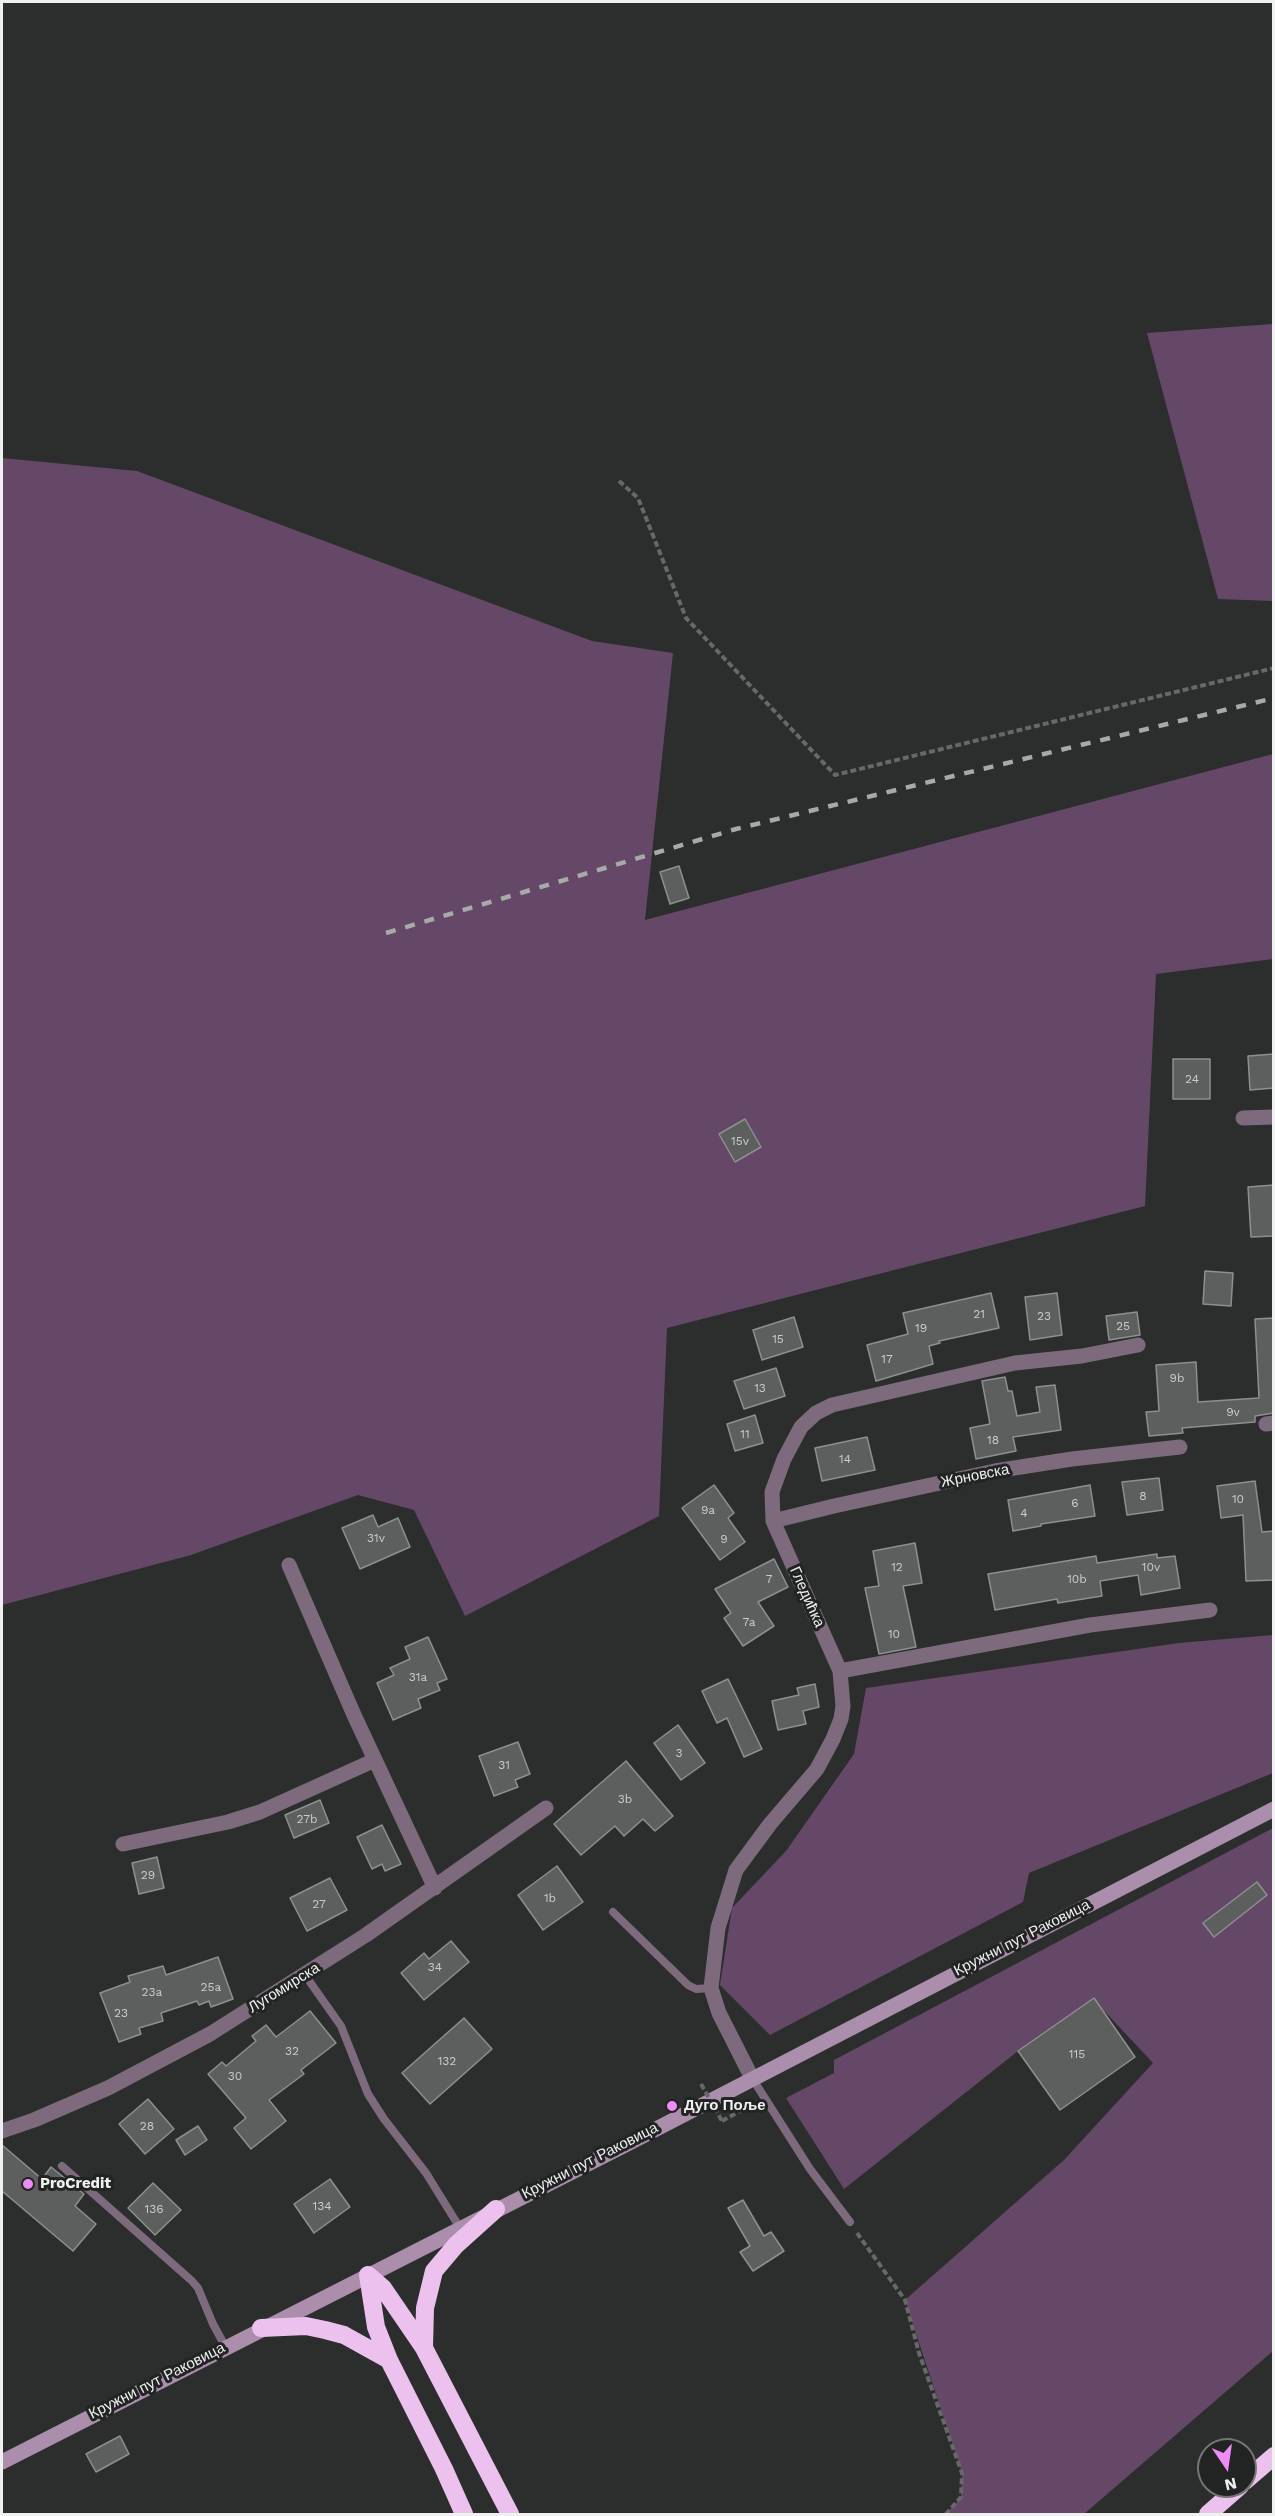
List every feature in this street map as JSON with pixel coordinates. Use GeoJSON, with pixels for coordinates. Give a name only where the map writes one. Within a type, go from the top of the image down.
{"type":"FeatureCollection","features":[{"type":"Feature","properties":{"kind":"highway"},"geometry":{"type":"LineString","coordinates":[[424,2348],[425,2308],[434,2271],[456,2245],[496,2209]]}},
{"type":"Feature","properties":{"kind":"highway"},"geometry":{"type":"LineString","coordinates":[[368,2275],[383,2288],[424,2348],[510,2514]]}},
{"type":"Feature","properties":{"kind":"highway"},"geometry":{"type":"LineString","coordinates":[[368,2275],[376,2327],[389,2360],[464,2514]]}},
{"type":"Feature","properties":{"kind":"highway"},"geometry":{"type":"LineString","coordinates":[[261,2328],[306,2326],[325,2330],[344,2335],[389,2360]]}},
{"type":"Feature","properties":{"kind":"highway"},"geometry":{"type":"LineString","coordinates":[[1257,2471],[1274,2456]]}},
{"type":"Feature","properties":{"kind":"highway"},"geometry":{"type":"LineString","coordinates":[[1208,2514],[1226,2498]]}},
{"type":"Feature","properties":{"kind":"main road","name":"Кружни пут Раковица"},"geometry":{"type":"LineString","coordinates":[[2,2462],[1274,1809]]}},
{"type":"Feature","properties":{"kind":"street"},"geometry":{"type":"LineString","coordinates":[[1243,1118],[1274,1117]]}},
{"type":"Feature","properties":{"kind":"street","name":"Гледићка"},"geometry":{"type":"LineString","coordinates":[[752,2078],[719,2013],[711,1988],[718,1928],[730,1886],[740,1863],[817,1769],[834,1739],[843,1706],[840,1671],[774,1521],[771,1501],[775,1476],[801,1427],[824,1408],[855,1398],[1015,1363],[1082,1356],[1138,1345]]}},
{"type":"Feature","properties":{"kind":"street","name":"Жрновска"},"geometry":{"type":"LineString","coordinates":[[774,1521],[994,1471],[1072,1459],[1180,1447]]}},
{"type":"Feature","properties":{"kind":"street"},"geometry":{"type":"LineString","coordinates":[[289,1565],[375,1760],[435,1888]]}},
{"type":"Feature","properties":{"kind":"street"},"geometry":{"type":"LineString","coordinates":[[840,1671],[1079,1626],[1210,1610]]}},
{"type":"Feature","properties":{"kind":"street"},"geometry":{"type":"LineString","coordinates":[[123,1844],[228,1822],[260,1812],[375,1760]]}},
{"type":"Feature","properties":{"kind":"street","name":"Лугомирска"},"geometry":{"type":"LineString","coordinates":[[2,2131],[34,2120],[108,2088],[155,2064],[305,1976],[435,1888],[546,1808]]}},
{"type":"Feature","properties":{"kind":"lane"},"geometry":{"type":"LineString","coordinates":[[613,1912],[688,1985],[696,1989],[711,1988]]}},
{"type":"Feature","properties":{"kind":"lane"},"geometry":{"type":"LineString","coordinates":[[305,1976],[341,2026],[368,2094],[384,2119],[426,2173],[460,2228]]}},
{"type":"Feature","properties":{"kind":"lane"},"geometry":{"type":"LineString","coordinates":[[752,2078],[810,2169],[850,2222]]}},
{"type":"Feature","properties":{"kind":"lane"},"geometry":{"type":"LineString","coordinates":[[62,2166],[192,2281],[198,2288],[225,2346]]}},
{"type":"Feature","properties":{"kind":"path"},"geometry":{"type":"LineString","coordinates":[[619,481],[638,498],[686,618],[835,775],[1274,668]]}},
{"type":"Feature","properties":{"kind":"path"},"geometry":{"type":"LineString","coordinates":[[701,2084],[722,2121],[764,2097]]}},
{"type":"Feature","properties":{"kind":"path"},"geometry":{"type":"LineString","coordinates":[[850,2222],[905,2300],[919,2353],[962,2472],[961,2497],[946,2514]]}},
{"type":"Feature","properties":{"kind":"shaded area"},"geometry":{"type":"Polygon","coordinates":[[[1273,324],[1273,601],[1218,599],[1147,333],[1273,324]]]}},
{"type":"Feature","properties":{"kind":"shaded area"},"geometry":{"type":"Polygon","coordinates":[[[2,458],[137,471],[592,641],[673,653],[645,920],[1273,754],[1273,959],[1156,974],[1145,1206],[667,1328],[659,1516],[465,1616],[414,1510],[358,1495],[191,1555],[2,1605],[2,458]]]}},
{"type":"Feature","properties":{"kind":"shaded area"},"geometry":{"type":"Polygon","coordinates":[[[1273,1635],[1273,1773],[1029,1873],[1023,1902],[770,2035],[720,1985],[732,1908],[786,1851],[854,1754],[866,1688],[1179,1643],[1273,1635]]]}},
{"type":"Feature","properties":{"kind":"shaded area"},"geometry":{"type":"Polygon","coordinates":[[[1273,1828],[1273,2351],[1084,2514],[946,2514],[961,2497],[962,2473],[905,2300],[1064,2160],[1153,2063],[1093,1999],[1018,2051],[844,2189],[786,2098],[834,2073],[834,2060],[1273,1828]]]}},
{"type":"Feature","properties":{"kind":"building"},"geometry":{"type":"Polygon","coordinates":[[[679,866],[689,898],[670,904],[660,872],[679,866]]]}},
{"type":"Feature","properties":{"kind":"building"},"geometry":{"type":"Polygon","coordinates":[[[1274,1054],[1274,1088],[1250,1090],[1248,1056],[1274,1054]]]}},
{"type":"Feature","properties":{"kind":"building"},"geometry":{"type":"Polygon","coordinates":[[[1173,1059],[1210,1059],[1210,1099],[1173,1099],[1173,1059]]]}},
{"type":"Feature","properties":{"kind":"building"},"geometry":{"type":"Polygon","coordinates":[[[745,1119],[761,1147],[735,1162],[719,1134],[745,1119]]]}},
{"type":"Feature","properties":{"kind":"building"},"geometry":{"type":"Polygon","coordinates":[[[1274,1185],[1274,1236],[1251,1237],[1248,1187],[1274,1185]]]}},
{"type":"Feature","properties":{"kind":"building"},"geometry":{"type":"Polygon","coordinates":[[[1205,1271],[1233,1273],[1231,1306],[1203,1304],[1205,1271]]]}},
{"type":"Feature","properties":{"kind":"building"},"geometry":{"type":"Polygon","coordinates":[[[991,1293],[999,1328],[939,1341],[940,1343],[929,1346],[933,1364],[876,1381],[867,1345],[908,1334],[903,1313],[991,1293]]]}},
{"type":"Feature","properties":{"kind":"building"},"geometry":{"type":"Polygon","coordinates":[[[1057,1293],[1062,1335],[1030,1340],[1025,1297],[1057,1293]]]}},
{"type":"Feature","properties":{"kind":"building"},"geometry":{"type":"Polygon","coordinates":[[[1137,1312],[1140,1335],[1109,1340],[1106,1316],[1137,1312]]]}},
{"type":"Feature","properties":{"kind":"building"},"geometry":{"type":"Polygon","coordinates":[[[794,1317],[803,1347],[762,1360],[753,1330],[794,1317]]]}},
{"type":"Feature","properties":{"kind":"building"},"geometry":{"type":"Polygon","coordinates":[[[1274,1318],[1274,1413],[1255,1416],[1255,1422],[1182,1428],[1183,1433],[1149,1436],[1146,1412],[1159,1411],[1156,1365],[1196,1362],[1198,1402],[1259,1398],[1255,1319],[1274,1318]]]}},
{"type":"Feature","properties":{"kind":"building"},"geometry":{"type":"Polygon","coordinates":[[[776,1368],[785,1396],[744,1409],[734,1381],[776,1368]]]}},
{"type":"Feature","properties":{"kind":"building"},"geometry":{"type":"Polygon","coordinates":[[[1005,1377],[1008,1391],[1012,1391],[1017,1416],[1040,1412],[1036,1387],[1055,1385],[1061,1430],[1013,1437],[1016,1451],[976,1459],[970,1428],[990,1424],[982,1381],[1005,1377]]]}},
{"type":"Feature","properties":{"kind":"building"},"geometry":{"type":"Polygon","coordinates":[[[755,1415],[763,1443],[735,1451],[727,1424],[755,1415]]]}},
{"type":"Feature","properties":{"kind":"building"},"geometry":{"type":"Polygon","coordinates":[[[867,1437],[875,1470],[822,1481],[815,1448],[867,1437]]]}},
{"type":"Feature","properties":{"kind":"building"},"geometry":{"type":"Polygon","coordinates":[[[1159,1478],[1163,1510],[1127,1515],[1122,1482],[1159,1478]]]}},
{"type":"Feature","properties":{"kind":"building"},"geometry":{"type":"Polygon","coordinates":[[[1255,1481],[1262,1532],[1274,1531],[1274,1580],[1246,1581],[1243,1515],[1221,1518],[1217,1486],[1255,1481]]]}},
{"type":"Feature","properties":{"kind":"building"},"geometry":{"type":"Polygon","coordinates":[[[714,1485],[734,1513],[728,1518],[745,1542],[720,1560],[682,1508],[714,1485]]]}},
{"type":"Feature","properties":{"kind":"building"},"geometry":{"type":"Polygon","coordinates":[[[1090,1485],[1095,1516],[1041,1524],[1041,1526],[1013,1531],[1008,1500],[1090,1485]]]}},
{"type":"Feature","properties":{"kind":"building"},"geometry":{"type":"Polygon","coordinates":[[[373,1515],[378,1527],[398,1518],[410,1547],[360,1569],[342,1528],[373,1515]]]}},
{"type":"Feature","properties":{"kind":"building"},"geometry":{"type":"Polygon","coordinates":[[[915,1543],[922,1583],[903,1586],[916,1647],[879,1654],[865,1588],[879,1586],[873,1551],[915,1543]]]}},
{"type":"Feature","properties":{"kind":"building"},"geometry":{"type":"Polygon","coordinates":[[[1157,1554],[1157,1558],[1175,1556],[1180,1588],[1141,1595],[1138,1575],[1100,1581],[1102,1596],[1058,1603],[1057,1599],[995,1610],[988,1574],[1096,1556],[1097,1563],[1157,1554]]]}},
{"type":"Feature","properties":{"kind":"building"},"geometry":{"type":"Polygon","coordinates":[[[774,1559],[788,1587],[758,1602],[774,1626],[743,1646],[724,1618],[731,1613],[715,1589],[774,1559]]]}},
{"type":"Feature","properties":{"kind":"building"},"geometry":{"type":"Polygon","coordinates":[[[428,1637],[447,1679],[437,1683],[440,1690],[418,1699],[421,1708],[393,1720],[377,1683],[394,1675],[390,1668],[410,1659],[405,1647],[428,1637]]]}},
{"type":"Feature","properties":{"kind":"building"},"geometry":{"type":"Polygon","coordinates":[[[728,1679],[762,1749],[744,1757],[727,1718],[717,1723],[702,1691],[728,1679]]]}},
{"type":"Feature","properties":{"kind":"building"},"geometry":{"type":"Polygon","coordinates":[[[815,1684],[819,1707],[803,1711],[806,1724],[778,1730],[772,1701],[799,1695],[797,1688],[815,1684]]]}},
{"type":"Feature","properties":{"kind":"building"},"geometry":{"type":"Polygon","coordinates":[[[678,1725],[705,1763],[681,1780],[654,1743],[678,1725]]]}},
{"type":"Feature","properties":{"kind":"building"},"geometry":{"type":"Polygon","coordinates":[[[518,1742],[530,1774],[515,1780],[518,1787],[494,1796],[479,1756],[518,1742]]]}},
{"type":"Feature","properties":{"kind":"building"},"geometry":{"type":"Polygon","coordinates":[[[626,1761],[673,1816],[655,1831],[643,1819],[624,1836],[615,1826],[581,1855],[554,1824],[626,1761]]]}},
{"type":"Feature","properties":{"kind":"building"},"geometry":{"type":"Polygon","coordinates":[[[320,1800],[329,1823],[294,1838],[285,1815],[320,1800]]]}},
{"type":"Feature","properties":{"kind":"building"},"geometry":{"type":"Polygon","coordinates":[[[382,1825],[401,1864],[385,1871],[382,1864],[372,1869],[357,1837],[382,1825]]]}},
{"type":"Feature","properties":{"kind":"building"},"geometry":{"type":"Polygon","coordinates":[[[157,1857],[164,1888],[139,1894],[132,1863],[157,1857]]]}},
{"type":"Feature","properties":{"kind":"building"},"geometry":{"type":"Polygon","coordinates":[[[557,1866],[583,1902],[543,1930],[518,1895],[557,1866]]]}},
{"type":"Feature","properties":{"kind":"building"},"geometry":{"type":"Polygon","coordinates":[[[330,1878],[347,1910],[307,1931],[290,1898],[330,1878]]]}},
{"type":"Feature","properties":{"kind":"building"},"geometry":{"type":"Polygon","coordinates":[[[1257,1882],[1267,1895],[1214,1937],[1203,1923],[1257,1882]]]}},
{"type":"Feature","properties":{"kind":"building"},"geometry":{"type":"Polygon","coordinates":[[[451,1941],[469,1962],[424,2000],[401,1973],[424,1953],[429,1959],[451,1941]]]}},
{"type":"Feature","properties":{"kind":"building"},"geometry":{"type":"Polygon","coordinates":[[[218,1957],[233,1999],[211,2007],[209,2001],[199,2005],[197,2001],[161,2013],[163,2021],[139,2028],[141,2034],[119,2042],[100,1993],[130,1982],[128,1976],[163,1966],[166,1975],[218,1957]]]}},
{"type":"Feature","properties":{"kind":"building"},"geometry":{"type":"Polygon","coordinates":[[[1094,1998],[1135,2057],[1060,2110],[1018,2051],[1094,1998]]]}},
{"type":"Feature","properties":{"kind":"building"},"geometry":{"type":"Polygon","coordinates":[[[310,2011],[336,2043],[301,2070],[304,2074],[269,2100],[286,2121],[251,2149],[234,2128],[246,2118],[208,2074],[222,2062],[226,2066],[256,2041],[252,2036],[266,2025],[276,2037],[310,2011]]]}},
{"type":"Feature","properties":{"kind":"building"},"geometry":{"type":"Polygon","coordinates":[[[464,2018],[492,2049],[430,2104],[402,2073],[464,2018]]]}},
{"type":"Feature","properties":{"kind":"building"},"geometry":{"type":"Polygon","coordinates":[[[148,2099],[174,2129],[145,2154],[119,2124],[148,2099]]]}},
{"type":"Feature","properties":{"kind":"building"},"geometry":{"type":"Polygon","coordinates":[[[198,2126],[207,2140],[185,2155],[176,2140],[198,2126]]]}},
{"type":"Feature","properties":{"kind":"building"},"geometry":{"type":"Polygon","coordinates":[[[2,2145],[42,2179],[51,2167],[84,2194],[75,2206],[96,2224],[73,2251],[2,2191],[2,2145]]]}},
{"type":"Feature","properties":{"kind":"building"},"geometry":{"type":"Polygon","coordinates":[[[330,2179],[350,2207],[314,2233],[294,2204],[330,2179]]]}},
{"type":"Feature","properties":{"kind":"building"},"geometry":{"type":"Polygon","coordinates":[[[153,2183],[181,2210],[155,2235],[128,2208],[153,2183]]]}},
{"type":"Feature","properties":{"kind":"building"},"geometry":{"type":"Polygon","coordinates":[[[743,2200],[764,2236],[771,2232],[784,2251],[753,2271],[740,2252],[750,2246],[728,2208],[743,2200]]]}},
{"type":"Feature","properties":{"kind":"building"},"geometry":{"type":"Polygon","coordinates":[[[120,2436],[129,2454],[96,2472],[86,2454],[120,2436]]]}},
{"type":"Feature","properties":{"kind":"railway"},"geometry":{"type":"LineString","coordinates":[[386,933],[736,829],[1274,698]]}},
{"type":"Feature","properties":{"kind":"place","name":"Дуго Поље"},"geometry":{"type":"Point","coordinates":[672,2106]}},
{"type":"Feature","properties":{"kind":"place","name":"ProCredit"},"geometry":{"type":"Point","coordinates":[28,2184]}}]}
